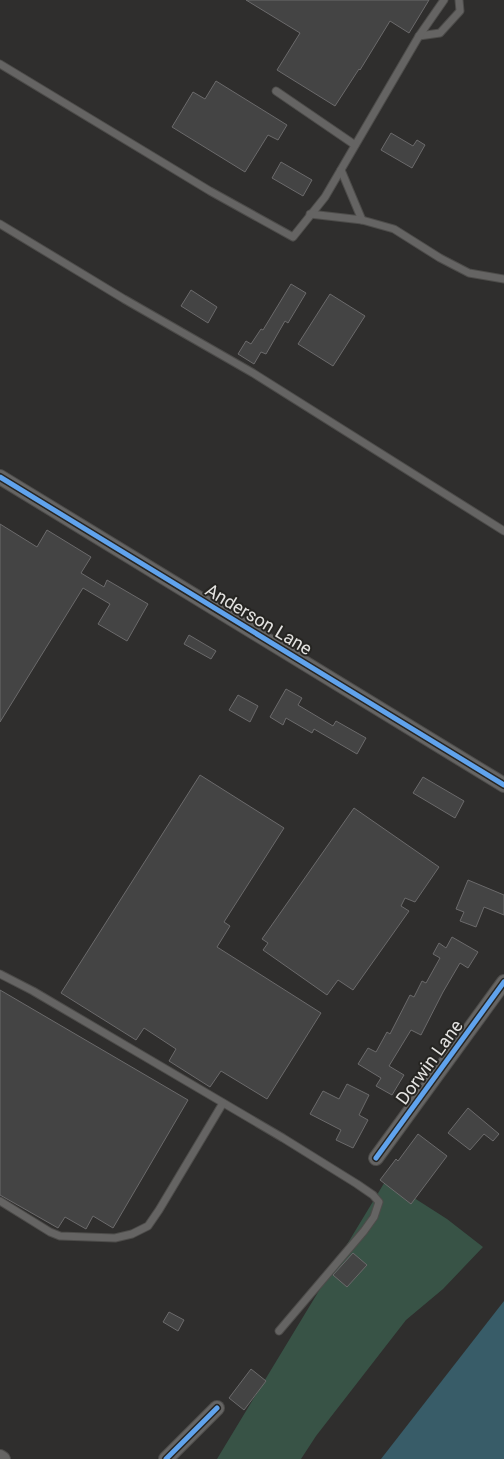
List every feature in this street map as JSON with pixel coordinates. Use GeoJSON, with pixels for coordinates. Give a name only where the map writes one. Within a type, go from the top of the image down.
{"type":"FeatureCollection","features":[{"type":"Feature","properties":{"kind":"street","name":"Anderson Lane"},"geometry":{"type":"LineString","coordinates":[[0,477],[504,785]]}},
{"type":"Feature","properties":{"kind":"street","name":"Dorwin Lane"},"geometry":{"type":"LineString","coordinates":[[376,1158],[504,982]]}},
{"type":"Feature","properties":{"kind":"street"},"geometry":{"type":"LineString","coordinates":[[166,1459],[217,1408]]}},
{"type":"Feature","properties":{"kind":"lane"},"geometry":{"type":"LineString","coordinates":[[0,64],[210,191],[293,237],[325,197],[419,36],[444,0]]}},
{"type":"Feature","properties":{"kind":"lane"},"geometry":{"type":"LineString","coordinates":[[419,36],[440,33],[460,11],[459,0]]}},
{"type":"Feature","properties":{"kind":"lane"},"geometry":{"type":"LineString","coordinates":[[276,91],[355,145]]}},
{"type":"Feature","properties":{"kind":"lane"},"geometry":{"type":"LineString","coordinates":[[341,170],[362,220]]}},
{"type":"Feature","properties":{"kind":"lane"},"geometry":{"type":"LineString","coordinates":[[310,214],[362,220],[394,229],[440,258],[469,273],[504,279]]}},
{"type":"Feature","properties":{"kind":"lane"},"geometry":{"type":"LineString","coordinates":[[0,224],[124,299],[253,373],[504,531]]}},
{"type":"Feature","properties":{"kind":"lane"},"geometry":{"type":"LineString","coordinates":[[0,974],[33,991],[223,1103],[357,1184],[373,1195],[379,1202],[374,1217],[364,1231],[279,1331]]}},
{"type":"Feature","properties":{"kind":"lane"},"geometry":{"type":"LineString","coordinates":[[0,1201],[50,1232],[60,1236],[115,1238],[132,1234],[148,1226],[223,1103]]}},
{"type":"Feature","properties":{"kind":"green space"},"geometry":{"type":"Polygon","coordinates":[[[386,1180],[447,1219],[483,1247],[443,1289],[406,1320],[316,1436],[301,1459],[217,1459],[386,1180]]]}},
{"type":"Feature","properties":{"kind":"water"},"geometry":{"type":"Polygon","coordinates":[[[504,1301],[504,1459],[381,1459],[504,1301]]]}},
{"type":"Feature","properties":{"kind":"building"},"geometry":{"type":"Polygon","coordinates":[[[246,0],[429,0],[409,33],[390,21],[335,106],[277,70],[300,33],[246,0]]]}},
{"type":"Feature","properties":{"kind":"building"},"geometry":{"type":"Polygon","coordinates":[[[216,81],[287,125],[278,140],[268,135],[245,172],[172,127],[193,92],[205,99],[216,81]]]}},
{"type":"Feature","properties":{"kind":"building"},"geometry":{"type":"Polygon","coordinates":[[[391,133],[413,146],[417,140],[425,145],[412,168],[381,150],[391,133]]]}},
{"type":"Feature","properties":{"kind":"building"},"geometry":{"type":"Polygon","coordinates":[[[281,162],[312,180],[303,196],[272,178],[281,162]]]}},
{"type":"Feature","properties":{"kind":"building"},"geometry":{"type":"Polygon","coordinates":[[[291,284],[306,293],[288,323],[285,321],[266,354],[261,352],[254,364],[238,354],[246,341],[251,344],[261,329],[263,330],[291,284]]]}},
{"type":"Feature","properties":{"kind":"building"},"geometry":{"type":"Polygon","coordinates":[[[191,290],[217,307],[208,323],[181,306],[191,290]]]}},
{"type":"Feature","properties":{"kind":"building"},"geometry":{"type":"Polygon","coordinates":[[[330,294],[365,316],[333,366],[298,344],[330,294]]]}},
{"type":"Feature","properties":{"kind":"building"},"geometry":{"type":"Polygon","coordinates":[[[0,524],[37,547],[47,530],[91,557],[81,573],[104,587],[107,580],[148,604],[127,641],[98,624],[110,604],[83,588],[0,722],[0,524]]]}},
{"type":"Feature","properties":{"kind":"building"},"geometry":{"type":"Polygon","coordinates":[[[189,635],[216,651],[211,659],[184,644],[189,635]]]}},
{"type":"Feature","properties":{"kind":"building"},"geometry":{"type":"Polygon","coordinates":[[[286,689],[302,698],[298,705],[333,726],[336,721],[366,738],[357,754],[314,729],[312,733],[286,718],[283,725],[270,717],[286,689]]]}},
{"type":"Feature","properties":{"kind":"building"},"geometry":{"type":"Polygon","coordinates":[[[238,695],[258,706],[250,722],[229,710],[238,695]]]}},
{"type":"Feature","properties":{"kind":"building"},"geometry":{"type":"Polygon","coordinates":[[[200,775],[284,828],[224,922],[230,926],[217,947],[321,1013],[267,1099],[221,1071],[210,1087],[169,1061],[176,1049],[144,1028],[136,1040],[61,993],[200,775]]]}},
{"type":"Feature","properties":{"kind":"building"},"geometry":{"type":"Polygon","coordinates":[[[423,777],[464,801],[455,818],[413,793],[423,777]]]}},
{"type":"Feature","properties":{"kind":"building"},"geometry":{"type":"Polygon","coordinates":[[[354,808],[439,867],[415,902],[405,898],[401,906],[409,911],[353,990],[338,980],[327,995],[263,950],[268,943],[262,939],[354,808]]]}},
{"type":"Feature","properties":{"kind":"building"},"geometry":{"type":"Polygon","coordinates":[[[468,880],[504,895],[504,915],[484,907],[476,927],[460,921],[464,912],[456,909],[468,880]]]}},
{"type":"Feature","properties":{"kind":"building"},"geometry":{"type":"Polygon","coordinates":[[[452,937],[478,952],[468,968],[460,963],[421,1035],[411,1030],[389,1066],[404,1075],[392,1095],[376,1086],[381,1078],[358,1064],[368,1048],[376,1052],[387,1032],[390,1034],[410,995],[414,997],[422,981],[426,983],[440,958],[433,954],[439,943],[446,948],[452,937]]]}},
{"type":"Feature","properties":{"kind":"building"},"geometry":{"type":"Polygon","coordinates":[[[0,990],[188,1100],[113,1228],[93,1216],[86,1229],[65,1217],[58,1228],[0,1195],[0,990]]]}},
{"type":"Feature","properties":{"kind":"building"},"geometry":{"type":"Polygon","coordinates":[[[347,1084],[369,1095],[359,1115],[368,1120],[353,1148],[336,1140],[341,1130],[310,1114],[323,1091],[339,1099],[347,1084]]]}},
{"type":"Feature","properties":{"kind":"building"},"geometry":{"type":"Polygon","coordinates":[[[468,1108],[499,1134],[493,1141],[484,1134],[470,1150],[448,1133],[468,1108]]]}},
{"type":"Feature","properties":{"kind":"building"},"geometry":{"type":"Polygon","coordinates":[[[418,1134],[447,1156],[411,1204],[380,1180],[396,1159],[398,1161],[418,1134]]]}},
{"type":"Feature","properties":{"kind":"building"},"geometry":{"type":"Polygon","coordinates":[[[353,1253],[367,1265],[347,1287],[333,1275],[353,1253]]]}},
{"type":"Feature","properties":{"kind":"building"},"geometry":{"type":"Polygon","coordinates":[[[169,1312],[184,1320],[178,1331],[163,1322],[169,1312]]]}},
{"type":"Feature","properties":{"kind":"building"},"geometry":{"type":"Polygon","coordinates":[[[251,1369],[266,1381],[244,1410],[229,1398],[251,1369]]]}},
{"type":"Feature","properties":{"kind":"cycle path"},"geometry":{"type":"LineString","coordinates":[[0,477],[504,785]]}},
{"type":"Feature","properties":{"kind":"cycle path"},"geometry":{"type":"LineString","coordinates":[[376,1158],[504,982]]}},
{"type":"Feature","properties":{"kind":"cycle path"},"geometry":{"type":"LineString","coordinates":[[166,1459],[217,1408]]}}]}
